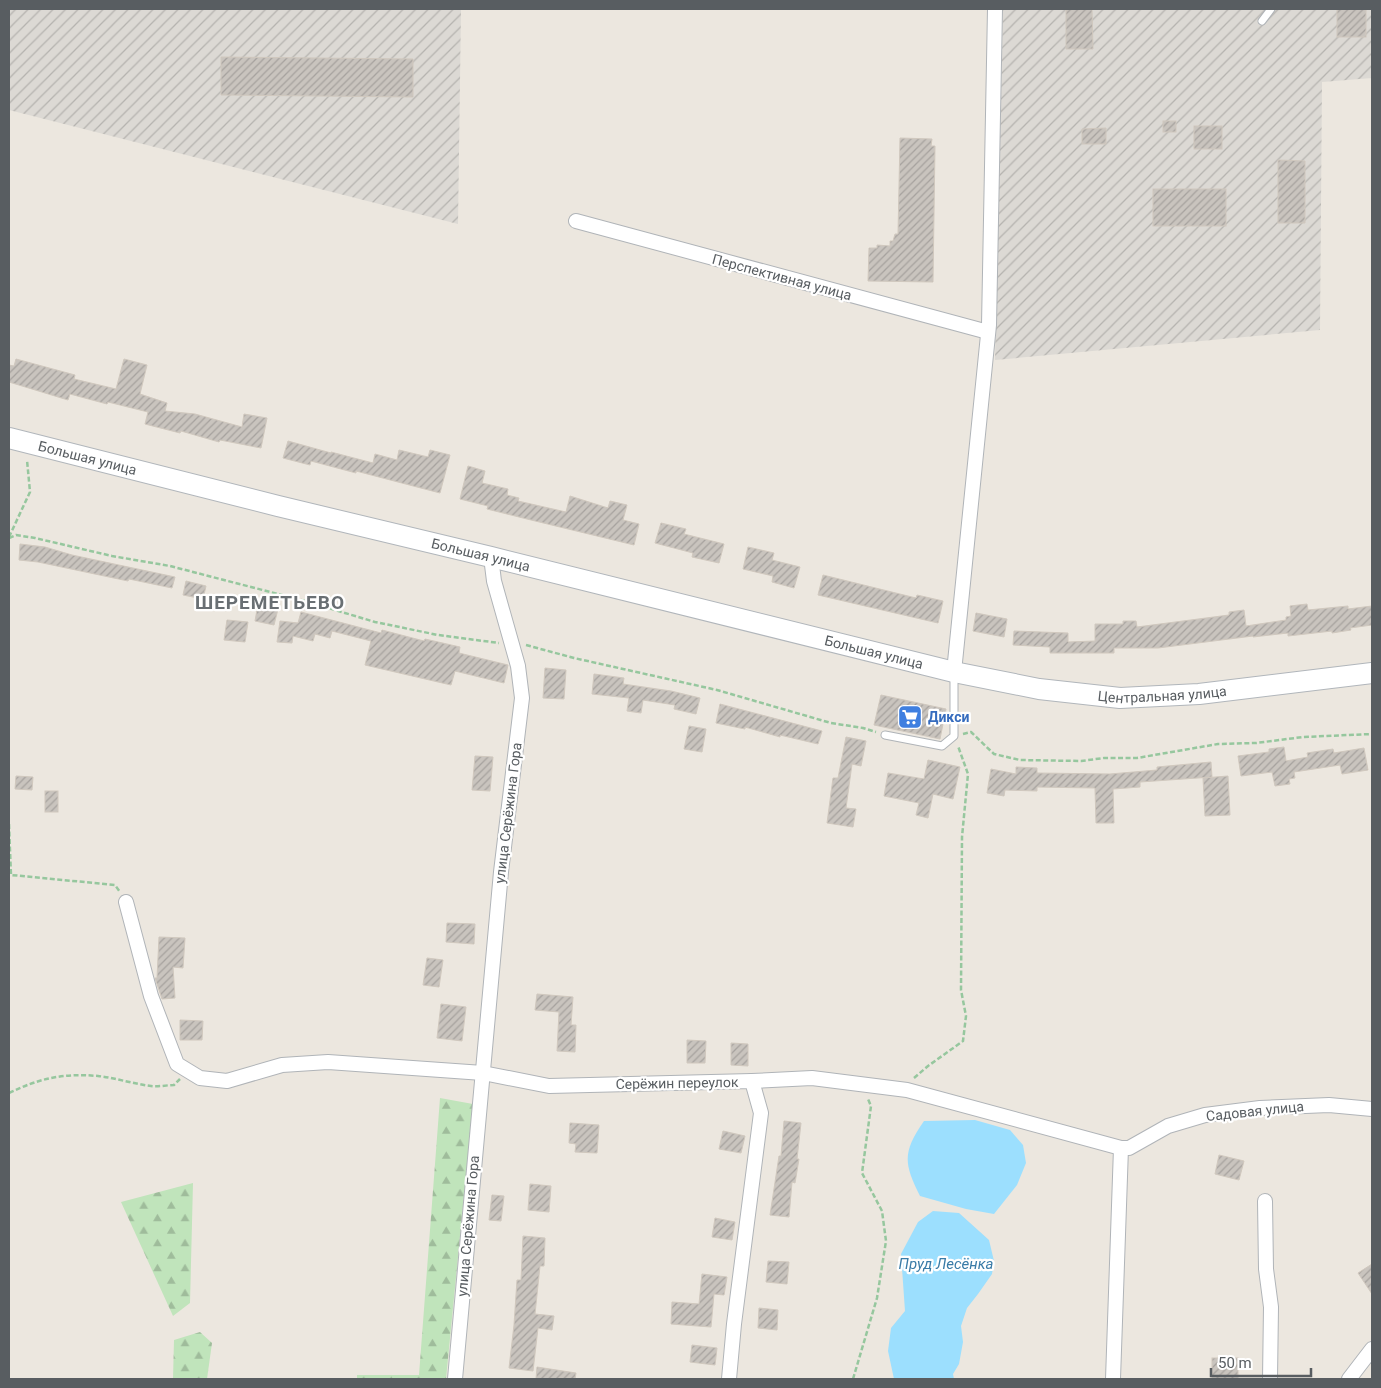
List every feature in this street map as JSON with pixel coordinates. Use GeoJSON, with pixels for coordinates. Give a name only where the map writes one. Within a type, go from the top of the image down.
{"type":"FeatureCollection","features":[{"type":"Feature","properties":{"kind":"street"},"geometry":{"type":"LineString","coordinates":[[954,672],[988,332],[995,9]]}},
{"type":"Feature","properties":{"kind":"street","name":"Перспективная улица"},"geometry":{"type":"LineString","coordinates":[[576,221],[988,332]]}},
{"type":"Feature","properties":{"kind":"street","name":"Большая улица"},"geometry":{"type":"LineString","coordinates":[[17,441],[268,504],[491,556],[954,672]]}},
{"type":"Feature","properties":{"kind":"street","name":"улица Серёжина Гора"},"geometry":{"type":"LineString","coordinates":[[454,1379],[501,872],[522,698],[518,666],[494,582],[491,556]]}},
{"type":"Feature","properties":{"kind":"street","name":"Центральная улица"},"geometry":{"type":"LineString","coordinates":[[954,672],[1039,689],[1120,698],[1199,694],[1372,674]]}},
{"type":"Feature","properties":{"kind":"street"},"geometry":{"type":"LineString","coordinates":[[126,902],[151,996],[177,1064],[200,1078],[227,1081],[282,1065],[328,1062],[483,1073]]}},
{"type":"Feature","properties":{"kind":"street","name":"Серёжин переулок"},"geometry":{"type":"LineString","coordinates":[[483,1073],[549,1086],[752,1081],[761,1113],[735,1315],[729,1379]]}},
{"type":"Feature","properties":{"kind":"street"},"geometry":{"type":"LineString","coordinates":[[752,1081],[812,1078],[907,1090],[1121,1148],[1113,1379]]}},
{"type":"Feature","properties":{"kind":"street","name":"Садовая улица"},"geometry":{"type":"LineString","coordinates":[[1121,1148],[1129,1148],[1168,1126],[1205,1115],[1260,1108],[1329,1104],[1372,1109]]}},
{"type":"Feature","properties":{"kind":"street"},"geometry":{"type":"LineString","coordinates":[[1265,1201],[1266,1269],[1271,1307],[1270,1379]]}},
{"type":"Feature","properties":{"kind":"street"},"geometry":{"type":"LineString","coordinates":[[1349,1379],[1372,1349]]}},
{"type":"Feature","properties":{"kind":"lane"},"geometry":{"type":"LineString","coordinates":[[1262,21],[1271,9]]}},
{"type":"Feature","properties":{"kind":"lane"},"geometry":{"type":"LineString","coordinates":[[885,735],[942,746],[954,736],[954,672]]}},
{"type":"Feature","properties":{"kind":"path"},"geometry":{"type":"LineString","coordinates":[[9,538],[30,492],[17,441]]}},
{"type":"Feature","properties":{"kind":"path"},"geometry":{"type":"LineString","coordinates":[[9,538],[16,534],[112,556],[170,566],[305,601],[376,622],[438,635],[503,644]]}},
{"type":"Feature","properties":{"kind":"path"},"geometry":{"type":"LineString","coordinates":[[524,645],[717,690],[831,723],[863,728],[885,735]]}},
{"type":"Feature","properties":{"kind":"path"},"geometry":{"type":"LineString","coordinates":[[954,736],[971,732],[994,754],[1020,760],[1081,761],[1104,758],[1137,758],[1218,744],[1372,734]]}},
{"type":"Feature","properties":{"kind":"path"},"geometry":{"type":"LineString","coordinates":[[907,1090],[910,1082],[962,1041],[966,1016],[961,990],[962,837],[968,774],[961,754]]}},
{"type":"Feature","properties":{"kind":"path"},"geometry":{"type":"LineString","coordinates":[[9,824],[11,875],[115,886],[126,902]]}},
{"type":"Feature","properties":{"kind":"path"},"geometry":{"type":"LineString","coordinates":[[9,1093],[49,1077],[66,1075],[99,1076],[152,1086],[174,1085],[188,1071]]}},
{"type":"Feature","properties":{"kind":"path"},"geometry":{"type":"LineString","coordinates":[[853,1379],[877,1298],[886,1241],[882,1211],[862,1173],[871,1106],[863,1084]]}},
{"type":"Feature","properties":{"kind":"shaded area"},"geometry":{"type":"Polygon","coordinates":[[[9,9],[461,9],[458,224],[9,110],[9,9]]]}},
{"type":"Feature","properties":{"kind":"shaded area"},"geometry":{"type":"Polygon","coordinates":[[[1003,9],[1372,9],[1372,78],[1322,82],[1320,330],[995,360],[1003,9]]]}},
{"type":"Feature","properties":{"kind":"green space"},"geometry":{"type":"Polygon","coordinates":[[[440,1098],[473,1104],[446,1379],[357,1379],[357,1375],[419,1375],[440,1098]]]}},
{"type":"Feature","properties":{"kind":"green space"},"geometry":{"type":"Polygon","coordinates":[[[193,1183],[190,1303],[173,1316],[121,1202],[193,1183]]]}},
{"type":"Feature","properties":{"kind":"green space"},"geometry":{"type":"Polygon","coordinates":[[[200,1332],[212,1343],[207,1379],[173,1379],[174,1340],[200,1332]]]}},
{"type":"Feature","properties":{"kind":"water","name":"Пруд Лесёнка"},"geometry":{"type":"Polygon","coordinates":[[[975,1120],[1010,1130],[1023,1145],[1026,1163],[1017,1185],[994,1214],[966,1209],[920,1196],[908,1166],[909,1149],[924,1121],[975,1120]]]}},
{"type":"Feature","properties":{"kind":"water","name":"Пруд Лесёнка"},"geometry":{"type":"Polygon","coordinates":[[[933,1211],[959,1213],[989,1240],[994,1261],[992,1274],[967,1308],[961,1326],[963,1342],[959,1364],[953,1374],[954,1379],[894,1379],[888,1351],[891,1328],[905,1311],[901,1254],[918,1222],[933,1211]]]}},
{"type":"Feature","properties":{"kind":"building"},"geometry":{"type":"Polygon","coordinates":[[[1066,9],[1092,9],[1093,49],[1066,49],[1066,9]]]}},
{"type":"Feature","properties":{"kind":"building"},"geometry":{"type":"Polygon","coordinates":[[[1337,9],[1366,9],[1366,37],[1337,37],[1337,9]]]}},
{"type":"Feature","properties":{"kind":"building"},"geometry":{"type":"Polygon","coordinates":[[[221,57],[413,59],[413,97],[221,95],[221,57]]]}},
{"type":"Feature","properties":{"kind":"building"},"geometry":{"type":"Polygon","coordinates":[[[1163,121],[1176,121],[1176,132],[1163,132],[1163,121]]]}},
{"type":"Feature","properties":{"kind":"building"},"geometry":{"type":"Polygon","coordinates":[[[1194,126],[1222,126],[1222,149],[1194,149],[1194,126]]]}},
{"type":"Feature","properties":{"kind":"building"},"geometry":{"type":"Polygon","coordinates":[[[1106,128],[1106,144],[1082,144],[1082,129],[1106,128]]]}},
{"type":"Feature","properties":{"kind":"building"},"geometry":{"type":"Polygon","coordinates":[[[900,138],[932,139],[931,146],[935,146],[933,282],[868,281],[869,248],[877,248],[877,245],[890,246],[890,241],[893,241],[895,234],[898,234],[900,138]]]}},
{"type":"Feature","properties":{"kind":"building"},"geometry":{"type":"Polygon","coordinates":[[[1278,160],[1305,161],[1305,223],[1278,223],[1278,160]]]}},
{"type":"Feature","properties":{"kind":"building"},"geometry":{"type":"Polygon","coordinates":[[[1153,189],[1226,189],[1226,226],[1153,226],[1153,189]]]}},
{"type":"Feature","properties":{"kind":"building"},"geometry":{"type":"Polygon","coordinates":[[[16,359],[75,375],[74,379],[116,389],[124,359],[147,365],[140,394],[167,403],[165,411],[195,414],[242,427],[244,414],[267,418],[261,448],[220,440],[219,442],[181,431],[180,433],[145,424],[148,412],[70,394],[68,400],[9,382],[9,365],[14,366],[16,359]]]}},
{"type":"Feature","properties":{"kind":"building"},"geometry":{"type":"Polygon","coordinates":[[[288,441],[373,463],[375,454],[397,460],[399,450],[428,457],[430,450],[450,455],[440,493],[356,471],[356,473],[311,461],[310,465],[283,458],[288,441]]]}},
{"type":"Feature","properties":{"kind":"building"},"geometry":{"type":"Polygon","coordinates":[[[468,466],[485,471],[482,483],[508,489],[507,495],[519,498],[518,501],[566,512],[570,496],[608,508],[610,501],[627,505],[623,520],[639,524],[634,545],[487,509],[488,506],[460,499],[468,466]]]}},
{"type":"Feature","properties":{"kind":"building"},"geometry":{"type":"Polygon","coordinates":[[[661,523],[686,529],[684,534],[724,544],[719,563],[692,557],[693,553],[655,543],[661,523]]]}},
{"type":"Feature","properties":{"kind":"building"},"geometry":{"type":"Polygon","coordinates":[[[20,544],[45,547],[72,555],[175,577],[172,588],[19,560],[20,544]]]}},
{"type":"Feature","properties":{"kind":"building"},"geometry":{"type":"Polygon","coordinates":[[[748,547],[774,553],[772,560],[800,567],[794,588],[772,582],[773,576],[743,569],[748,547]]]}},
{"type":"Feature","properties":{"kind":"building"},"geometry":{"type":"Polygon","coordinates":[[[823,575],[916,598],[917,595],[943,601],[938,623],[818,595],[823,575]]]}},
{"type":"Feature","properties":{"kind":"building"},"geometry":{"type":"Polygon","coordinates":[[[186,581],[206,586],[203,599],[183,595],[186,581]]]}},
{"type":"Feature","properties":{"kind":"building"},"geometry":{"type":"Polygon","coordinates":[[[258,604],[278,609],[274,625],[255,621],[258,604]]]}},
{"type":"Feature","properties":{"kind":"building"},"geometry":{"type":"Polygon","coordinates":[[[1307,604],[1308,610],[1372,606],[1372,625],[1332,633],[1332,631],[1288,636],[1288,633],[1253,636],[1158,648],[1114,648],[1114,653],[1050,653],[1050,647],[1013,645],[1014,631],[1068,633],[1068,642],[1095,641],[1095,624],[1123,624],[1123,621],[1136,621],[1137,627],[1229,615],[1229,612],[1244,610],[1246,626],[1286,620],[1286,617],[1291,616],[1290,606],[1307,604]]]}},
{"type":"Feature","properties":{"kind":"building"},"geometry":{"type":"Polygon","coordinates":[[[301,612],[381,633],[382,630],[424,641],[425,639],[460,647],[459,653],[508,665],[504,683],[455,671],[451,685],[365,665],[371,641],[332,631],[330,638],[315,634],[313,641],[293,636],[292,643],[277,642],[280,621],[298,623],[301,612]]]}},
{"type":"Feature","properties":{"kind":"building"},"geometry":{"type":"Polygon","coordinates":[[[976,613],[1007,619],[1004,637],[973,631],[976,613]]]}},
{"type":"Feature","properties":{"kind":"building"},"geometry":{"type":"Polygon","coordinates":[[[227,620],[248,622],[245,642],[224,640],[227,620]]]}},
{"type":"Feature","properties":{"kind":"building"},"geometry":{"type":"Polygon","coordinates":[[[545,668],[566,670],[564,699],[543,698],[545,668]]]}},
{"type":"Feature","properties":{"kind":"building"},"geometry":{"type":"Polygon","coordinates":[[[594,674],[624,678],[623,684],[671,691],[700,698],[696,714],[674,709],[675,705],[643,700],[641,713],[627,711],[629,698],[592,694],[594,674]]]}},
{"type":"Feature","properties":{"kind":"building","name":"Дикси"},"geometry":{"type":"Polygon","coordinates":[[[881,695],[946,709],[940,739],[874,725],[881,695]]]}},
{"type":"Feature","properties":{"kind":"building"},"geometry":{"type":"Polygon","coordinates":[[[720,704],[822,731],[818,744],[780,735],[780,737],[745,727],[745,729],[716,723],[720,704]]]}},
{"type":"Feature","properties":{"kind":"building"},"geometry":{"type":"Polygon","coordinates":[[[689,726],[706,729],[702,752],[684,749],[689,726]]]}},
{"type":"Feature","properties":{"kind":"building"},"geometry":{"type":"Polygon","coordinates":[[[846,737],[866,741],[861,766],[852,764],[846,808],[856,809],[853,827],[827,823],[833,778],[838,778],[846,737]]]}},
{"type":"Feature","properties":{"kind":"building"},"geometry":{"type":"Polygon","coordinates":[[[1284,747],[1286,761],[1308,757],[1307,753],[1333,749],[1334,753],[1364,748],[1368,770],[1342,774],[1340,765],[1294,772],[1295,778],[1289,779],[1290,784],[1275,786],[1272,772],[1241,776],[1238,756],[1269,752],[1269,749],[1284,747]]]}},
{"type":"Feature","properties":{"kind":"building"},"geometry":{"type":"Polygon","coordinates":[[[475,756],[493,757],[490,791],[472,790],[475,756]]]}},
{"type":"Feature","properties":{"kind":"building"},"geometry":{"type":"Polygon","coordinates":[[[928,760],[960,767],[953,799],[933,794],[928,818],[916,815],[919,803],[884,796],[888,773],[924,779],[928,760]]]}},
{"type":"Feature","properties":{"kind":"building"},"geometry":{"type":"Polygon","coordinates":[[[1211,762],[1212,777],[1140,782],[1140,787],[1113,789],[1114,823],[1096,823],[1095,788],[1037,787],[1037,791],[1005,790],[1004,796],[987,793],[991,769],[1016,774],[1016,767],[1037,768],[1037,773],[1110,774],[1157,770],[1157,767],[1211,762]]]}},
{"type":"Feature","properties":{"kind":"building"},"geometry":{"type":"Polygon","coordinates":[[[16,776],[33,777],[32,790],[15,789],[16,776]]]}},
{"type":"Feature","properties":{"kind":"building"},"geometry":{"type":"Polygon","coordinates":[[[1228,776],[1230,815],[1205,816],[1203,778],[1228,776]]]}},
{"type":"Feature","properties":{"kind":"building"},"geometry":{"type":"Polygon","coordinates":[[[45,791],[58,791],[58,812],[45,812],[45,791]]]}},
{"type":"Feature","properties":{"kind":"building"},"geometry":{"type":"Polygon","coordinates":[[[447,923],[475,924],[474,944],[446,942],[447,923]]]}},
{"type":"Feature","properties":{"kind":"building"},"geometry":{"type":"Polygon","coordinates":[[[159,937],[185,938],[183,968],[173,967],[175,998],[162,999],[155,978],[157,978],[159,937]]]}},
{"type":"Feature","properties":{"kind":"building"},"geometry":{"type":"Polygon","coordinates":[[[427,958],[443,960],[439,987],[423,985],[427,958]]]}},
{"type":"Feature","properties":{"kind":"building"},"geometry":{"type":"Polygon","coordinates":[[[537,994],[573,997],[571,1025],[576,1025],[575,1052],[557,1051],[559,1012],[535,1010],[537,994]]]}},
{"type":"Feature","properties":{"kind":"building"},"geometry":{"type":"Polygon","coordinates":[[[441,1004],[466,1007],[462,1041],[437,1038],[441,1004]]]}},
{"type":"Feature","properties":{"kind":"building"},"geometry":{"type":"Polygon","coordinates":[[[180,1020],[203,1021],[202,1040],[180,1040],[180,1020]]]}},
{"type":"Feature","properties":{"kind":"building"},"geometry":{"type":"Polygon","coordinates":[[[687,1040],[706,1041],[705,1063],[687,1063],[687,1040]]]}},
{"type":"Feature","properties":{"kind":"building"},"geometry":{"type":"Polygon","coordinates":[[[731,1043],[748,1044],[748,1066],[731,1065],[731,1043]]]}},
{"type":"Feature","properties":{"kind":"building"},"geometry":{"type":"Polygon","coordinates":[[[784,1121],[801,1123],[797,1159],[799,1159],[795,1183],[792,1182],[789,1217],[770,1215],[779,1156],[781,1156],[784,1121]]]}},
{"type":"Feature","properties":{"kind":"building"},"geometry":{"type":"Polygon","coordinates":[[[570,1123],[599,1125],[597,1153],[575,1152],[576,1144],[569,1143],[570,1123]]]}},
{"type":"Feature","properties":{"kind":"building"},"geometry":{"type":"Polygon","coordinates":[[[723,1131],[745,1136],[741,1153],[719,1149],[723,1131]]]}},
{"type":"Feature","properties":{"kind":"building"},"geometry":{"type":"Polygon","coordinates":[[[1219,1155],[1244,1161],[1239,1180],[1215,1174],[1219,1155]]]}},
{"type":"Feature","properties":{"kind":"building"},"geometry":{"type":"Polygon","coordinates":[[[530,1184],[551,1186],[549,1212],[528,1210],[530,1184]]]}},
{"type":"Feature","properties":{"kind":"building"},"geometry":{"type":"Polygon","coordinates":[[[492,1195],[504,1196],[501,1221],[489,1220],[492,1195]]]}},
{"type":"Feature","properties":{"kind":"building"},"geometry":{"type":"Polygon","coordinates":[[[715,1218],[735,1222],[732,1240],[712,1237],[715,1218]]]}},
{"type":"Feature","properties":{"kind":"building"},"geometry":{"type":"Polygon","coordinates":[[[523,1236],[545,1238],[544,1266],[540,1266],[535,1314],[554,1316],[552,1330],[538,1328],[533,1371],[509,1368],[517,1280],[521,1280],[523,1236]]]}},
{"type":"Feature","properties":{"kind":"building"},"geometry":{"type":"Polygon","coordinates":[[[768,1261],[789,1262],[787,1284],[766,1282],[768,1261]]]}},
{"type":"Feature","properties":{"kind":"building"},"geometry":{"type":"Polygon","coordinates":[[[1372,1264],[1372,1294],[1358,1273],[1372,1264]]]}},
{"type":"Feature","properties":{"kind":"building"},"geometry":{"type":"Polygon","coordinates":[[[702,1274],[727,1277],[724,1295],[714,1294],[711,1327],[671,1324],[672,1302],[699,1304],[702,1274]]]}},
{"type":"Feature","properties":{"kind":"building"},"geometry":{"type":"Polygon","coordinates":[[[759,1308],[778,1310],[777,1330],[758,1328],[759,1308]]]}},
{"type":"Feature","properties":{"kind":"building"},"geometry":{"type":"Polygon","coordinates":[[[692,1345],[717,1348],[715,1365],[690,1362],[692,1345]]]}},
{"type":"Feature","properties":{"kind":"building"},"geometry":{"type":"Polygon","coordinates":[[[1212,1358],[1238,1358],[1238,1379],[1212,1379],[1212,1358]]]}},
{"type":"Feature","properties":{"kind":"building"},"geometry":{"type":"Polygon","coordinates":[[[537,1367],[576,1373],[575,1379],[536,1379],[537,1367]]]}},
{"type":"Feature","properties":{"kind":"place","name":"Дикси"},"geometry":{"type":"Point","coordinates":[910,717]}},
{"type":"Feature","properties":{"kind":"district","name":"ШЕРЕМЕТЬЕВО"},"geometry":{"type":"Point","coordinates":[270,602]}}]}
